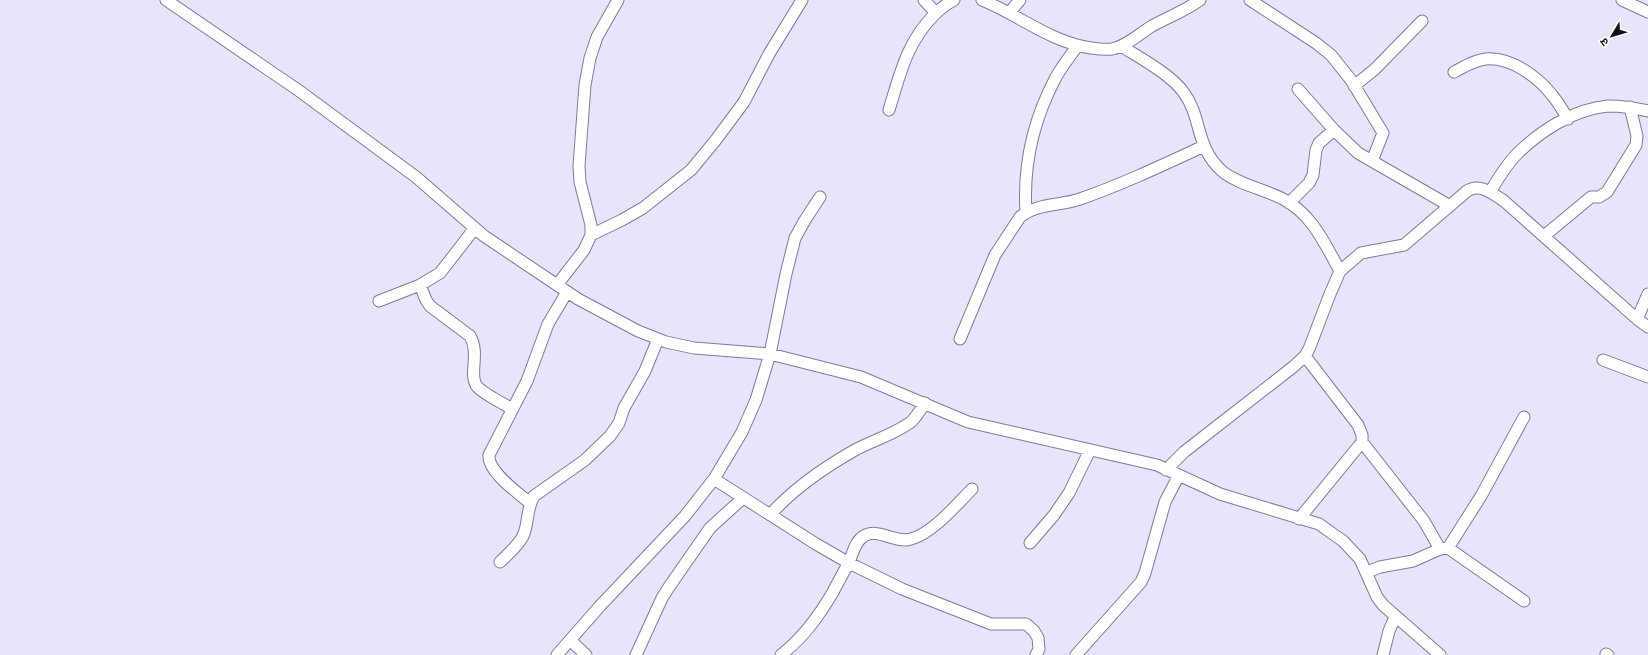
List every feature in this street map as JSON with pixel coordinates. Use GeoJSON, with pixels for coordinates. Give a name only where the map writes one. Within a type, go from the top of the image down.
{"type":"FeatureCollection","features":[{"type":"Feature","properties":{"kind":"street"},"geometry":{"type":"LineString","coordinates":[[166,0],[298,90],[416,177],[484,236],[578,299],[638,331],[666,342],[694,348],[770,354],[861,377],[968,422],[1157,465],[1220,494],[1319,524],[1343,541],[1360,559],[1367,572],[1376,597],[1383,606],[1440,655]]}},
{"type":"Feature","properties":{"kind":"street"},"geometry":{"type":"LineString","coordinates":[[556,285],[584,250],[591,235],[591,225],[580,182],[579,166],[585,85],[590,58],[597,37],[618,0]]}},
{"type":"Feature","properties":{"kind":"street"},"geometry":{"type":"LineString","coordinates":[[591,235],[643,208],[691,170],[744,102],[769,54],[802,0]]}},
{"type":"Feature","properties":{"kind":"street"},"geometry":{"type":"LineString","coordinates":[[924,0],[936,13]]}},
{"type":"Feature","properties":{"kind":"street"},"geometry":{"type":"LineString","coordinates":[[982,0],[1050,36],[1077,46],[1111,49],[1121,46],[1153,26],[1193,6],[1200,0]]}},
{"type":"Feature","properties":{"kind":"street"},"geometry":{"type":"LineString","coordinates":[[1008,13],[1020,0]]}},
{"type":"Feature","properties":{"kind":"street"},"geometry":{"type":"LineString","coordinates":[[1250,0],[1326,51],[1343,68],[1383,133],[1372,161]]}},
{"type":"Feature","properties":{"kind":"street"},"geometry":{"type":"LineString","coordinates":[[1622,0],[1648,12]]}},
{"type":"Feature","properties":{"kind":"street"},"geometry":{"type":"LineString","coordinates":[[889,110],[907,53],[917,35],[936,13],[949,1]]}},
{"type":"Feature","properties":{"kind":"street"},"geometry":{"type":"LineString","coordinates":[[1354,86],[1375,69],[1422,21]]}},
{"type":"Feature","properties":{"kind":"street"},"geometry":{"type":"LineString","coordinates":[[1026,212],[1024,190],[1027,161],[1034,130],[1055,78],[1077,46]]}},
{"type":"Feature","properties":{"kind":"street"},"geometry":{"type":"LineString","coordinates":[[1121,46],[1172,80],[1185,93],[1193,111],[1204,146],[1212,161],[1223,172],[1299,209],[1311,222],[1340,271]]}},
{"type":"Feature","properties":{"kind":"street"},"geometry":{"type":"LineString","coordinates":[[1454,72],[1473,62],[1485,59],[1498,60],[1512,64],[1540,82],[1553,96],[1568,119]]}},
{"type":"Feature","properties":{"kind":"street"},"geometry":{"type":"LineString","coordinates":[[1298,89],[1334,130],[1358,153],[1450,206]]}},
{"type":"Feature","properties":{"kind":"street"},"geometry":{"type":"LineString","coordinates":[[1490,192],[1516,154],[1541,134],[1568,119],[1584,111],[1608,106],[1630,107],[1648,111]]}},
{"type":"Feature","properties":{"kind":"street"},"geometry":{"type":"LineString","coordinates":[[1544,236],[1591,197],[1600,197],[1607,192],[1636,145],[1637,136],[1630,107]]}},
{"type":"Feature","properties":{"kind":"street"},"geometry":{"type":"LineString","coordinates":[[1289,203],[1310,182],[1313,175],[1316,150],[1319,144],[1334,130]]}},
{"type":"Feature","properties":{"kind":"street"},"geometry":{"type":"LineString","coordinates":[[960,339],[995,256],[1014,225],[1026,212],[1038,207],[1078,200],[1108,189],[1204,146]]}},
{"type":"Feature","properties":{"kind":"street"},"geometry":{"type":"LineString","coordinates":[[1166,470],[1184,452],[1293,368],[1305,356],[1317,331],[1340,271],[1361,253],[1404,245],[1473,187],[1479,187],[1490,192],[1523,216],[1637,319],[1648,327]]}},
{"type":"Feature","properties":{"kind":"street"},"geometry":{"type":"LineString","coordinates":[[557,655],[600,606],[685,516],[714,479],[742,432],[756,400],[770,354],[786,274],[794,243],[805,220],[820,197]]}},
{"type":"Feature","properties":{"kind":"street"},"geometry":{"type":"LineString","coordinates":[[379,301],[420,284],[440,273],[475,228]]}},
{"type":"Feature","properties":{"kind":"street"},"geometry":{"type":"LineString","coordinates":[[420,284],[430,306],[470,336],[474,343],[474,379],[476,385],[481,390],[512,409]]}},
{"type":"Feature","properties":{"kind":"street"},"geometry":{"type":"LineString","coordinates":[[530,503],[496,472],[488,460],[494,444],[527,381],[548,324],[567,292]]}},
{"type":"Feature","properties":{"kind":"street"},"geometry":{"type":"LineString","coordinates":[[1637,319],[1648,294]]}},
{"type":"Feature","properties":{"kind":"street"},"geometry":{"type":"LineString","coordinates":[[500,562],[516,546],[524,534],[530,503],[534,496],[585,460],[610,436],[619,423],[624,408],[645,371],[658,339]]}},
{"type":"Feature","properties":{"kind":"street"},"geometry":{"type":"LineString","coordinates":[[1305,356],[1358,425],[1362,435],[1362,442],[1444,548],[1524,601]]}},
{"type":"Feature","properties":{"kind":"street"},"geometry":{"type":"LineString","coordinates":[[1603,360],[1648,377]]}},
{"type":"Feature","properties":{"kind":"street"},"geometry":{"type":"LineString","coordinates":[[770,515],[792,492],[842,457],[903,427],[913,420],[925,403]]}},
{"type":"Feature","properties":{"kind":"street"},"geometry":{"type":"LineString","coordinates":[[1367,572],[1386,566],[1413,561],[1444,548],[1481,496],[1524,417]]}},
{"type":"Feature","properties":{"kind":"street"},"geometry":{"type":"LineString","coordinates":[[1299,519],[1362,442]]}},
{"type":"Feature","properties":{"kind":"street"},"geometry":{"type":"LineString","coordinates":[[1030,543],[1054,515],[1069,493],[1090,450]]}},
{"type":"Feature","properties":{"kind":"street"},"geometry":{"type":"LineString","coordinates":[[1076,655],[1141,582],[1145,573],[1165,502],[1179,475]]}},
{"type":"Feature","properties":{"kind":"street"},"geometry":{"type":"LineString","coordinates":[[714,479],[742,498],[849,563],[902,589],[991,624],[1026,624],[1034,631],[1038,638],[1039,648],[1036,655]]}},
{"type":"Feature","properties":{"kind":"street"},"geometry":{"type":"LineString","coordinates":[[781,655],[796,643],[810,628],[849,563],[857,543],[864,536],[872,533],[899,541],[911,540],[940,521],[972,489]]}},
{"type":"Feature","properties":{"kind":"street"},"geometry":{"type":"LineString","coordinates":[[636,655],[662,598],[669,587],[710,528],[742,498]]}},
{"type":"Feature","properties":{"kind":"street"},"geometry":{"type":"LineString","coordinates":[[1383,655],[1389,631],[1395,616]]}},
{"type":"Feature","properties":{"kind":"street"},"geometry":{"type":"LineString","coordinates":[[570,640],[586,655]]}}]}
